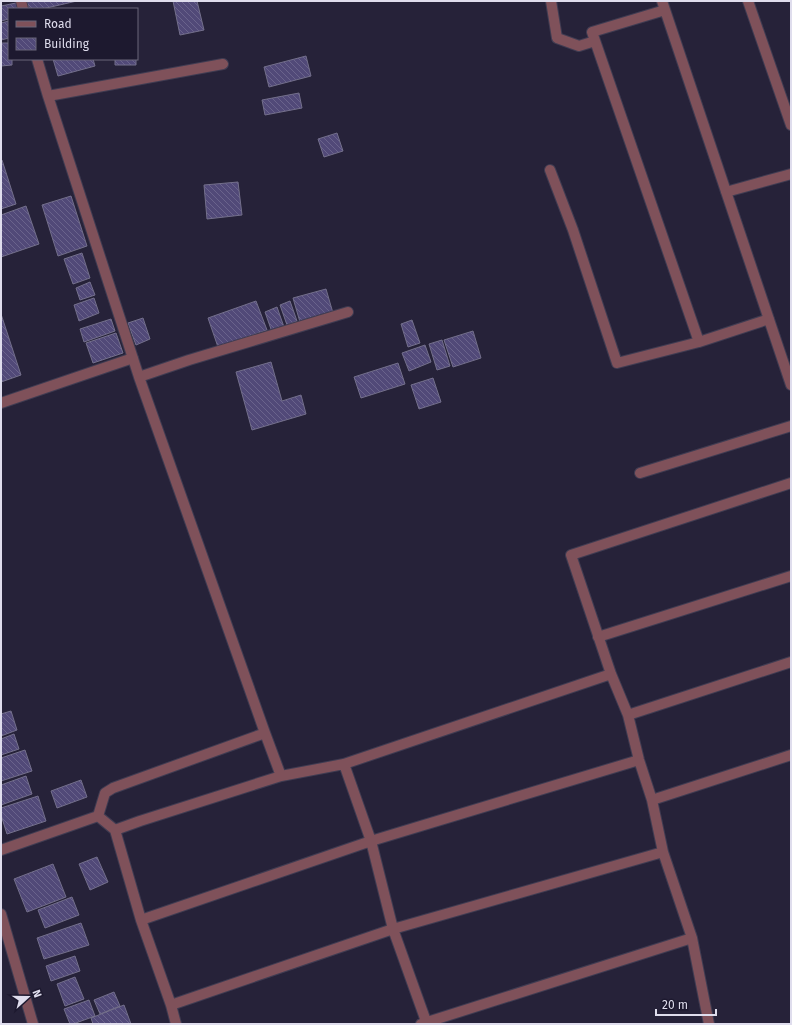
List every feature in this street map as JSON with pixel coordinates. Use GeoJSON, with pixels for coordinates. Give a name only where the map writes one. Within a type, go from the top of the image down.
{"type":"FeatureCollection","features":[{"type":"Feature","properties":{"kind":"street"},"geometry":{"type":"LineString","coordinates":[[551,1],[557,38],[579,46],[595,41]]}},
{"type":"Feature","properties":{"kind":"street"},"geometry":{"type":"LineString","coordinates":[[748,1],[791,125]]}},
{"type":"Feature","properties":{"kind":"street"},"geometry":{"type":"LineString","coordinates":[[699,342],[592,32],[664,5],[791,385]]}},
{"type":"Feature","properties":{"kind":"street"},"geometry":{"type":"LineString","coordinates":[[37,60],[139,377],[264,732],[281,776]]}},
{"type":"Feature","properties":{"kind":"street"},"geometry":{"type":"LineString","coordinates":[[48,96],[223,64]]}},
{"type":"Feature","properties":{"kind":"street"},"geometry":{"type":"LineString","coordinates":[[550,170],[573,230],[617,363],[699,342],[769,319]]}},
{"type":"Feature","properties":{"kind":"street"},"geometry":{"type":"LineString","coordinates":[[726,192],[791,174]]}},
{"type":"Feature","properties":{"kind":"street"},"geometry":{"type":"LineString","coordinates":[[139,377],[189,360],[348,312]]}},
{"type":"Feature","properties":{"kind":"street"},"geometry":{"type":"LineString","coordinates":[[1,403],[133,358]]}},
{"type":"Feature","properties":{"kind":"street"},"geometry":{"type":"LineString","coordinates":[[640,473],[791,426]]}},
{"type":"Feature","properties":{"kind":"street"},"geometry":{"type":"LineString","coordinates":[[709,1024],[692,938],[663,852],[652,800],[639,760],[628,715],[611,674],[570,555],[791,483]]}},
{"type":"Feature","properties":{"kind":"street"},"geometry":{"type":"LineString","coordinates":[[598,637],[791,576]]}},
{"type":"Feature","properties":{"kind":"street"},"geometry":{"type":"LineString","coordinates":[[628,715],[791,662]]}},
{"type":"Feature","properties":{"kind":"street"},"geometry":{"type":"LineString","coordinates":[[115,830],[281,776],[344,764],[611,674]]}},
{"type":"Feature","properties":{"kind":"street"},"geometry":{"type":"LineString","coordinates":[[98,816],[105,793],[113,788],[264,732]]}},
{"type":"Feature","properties":{"kind":"street"},"geometry":{"type":"LineString","coordinates":[[652,800],[791,755]]}},
{"type":"Feature","properties":{"kind":"street"},"geometry":{"type":"LineString","coordinates":[[141,920],[371,842],[639,760]]}},
{"type":"Feature","properties":{"kind":"street"},"geometry":{"type":"LineString","coordinates":[[344,764],[371,842],[393,929],[425,1023],[692,938]]}},
{"type":"Feature","properties":{"kind":"street"},"geometry":{"type":"LineString","coordinates":[[98,816],[115,830],[141,920],[171,1005],[176,1024]]}},
{"type":"Feature","properties":{"kind":"street"},"geometry":{"type":"LineString","coordinates":[[1,850],[98,816]]}},
{"type":"Feature","properties":{"kind":"street"},"geometry":{"type":"LineString","coordinates":[[171,1005],[393,929],[663,852]]}},
{"type":"Feature","properties":{"kind":"street"},"geometry":{"type":"LineString","coordinates":[[1,914],[33,1024]]}},
{"type":"Feature","properties":{"kind":"building"},"geometry":{"type":"Polygon","coordinates":[[[27,1],[77,1],[46,8],[29,8],[27,1]]]}},
{"type":"Feature","properties":{"kind":"building"},"geometry":{"type":"Polygon","coordinates":[[[173,1],[197,1],[204,30],[180,35],[173,1]]]}},
{"type":"Feature","properties":{"kind":"building"},"geometry":{"type":"Polygon","coordinates":[[[16,3],[17,8],[8,8],[8,19],[1,21],[1,6],[16,3]]]}},
{"type":"Feature","properties":{"kind":"building"},"geometry":{"type":"Polygon","coordinates":[[[8,21],[8,38],[1,40],[1,23],[8,21]]]}},
{"type":"Feature","properties":{"kind":"building"},"geometry":{"type":"Polygon","coordinates":[[[1,43],[8,43],[8,60],[12,60],[12,65],[1,66],[1,43]]]}},
{"type":"Feature","properties":{"kind":"building"},"geometry":{"type":"Polygon","coordinates":[[[306,56],[311,76],[269,87],[264,67],[306,56]]]}},
{"type":"Feature","properties":{"kind":"building"},"geometry":{"type":"Polygon","coordinates":[[[53,60],[93,60],[95,66],[58,76],[53,60]]]}},
{"type":"Feature","properties":{"kind":"building"},"geometry":{"type":"Polygon","coordinates":[[[115,60],[136,60],[136,65],[115,65],[115,60]]]}},
{"type":"Feature","properties":{"kind":"building"},"geometry":{"type":"Polygon","coordinates":[[[299,93],[302,108],[265,115],[262,100],[299,93]]]}},
{"type":"Feature","properties":{"kind":"building"},"geometry":{"type":"Polygon","coordinates":[[[337,133],[343,151],[324,157],[318,139],[337,133]]]}},
{"type":"Feature","properties":{"kind":"building"},"geometry":{"type":"Polygon","coordinates":[[[1,160],[16,204],[1,209],[1,160]]]}},
{"type":"Feature","properties":{"kind":"building"},"geometry":{"type":"Polygon","coordinates":[[[238,182],[242,215],[207,219],[204,185],[238,182]]]}},
{"type":"Feature","properties":{"kind":"building"},"geometry":{"type":"Polygon","coordinates":[[[71,196],[87,246],[58,256],[42,205],[71,196]]]}},
{"type":"Feature","properties":{"kind":"building"},"geometry":{"type":"Polygon","coordinates":[[[26,206],[39,244],[1,257],[1,215],[26,206]]]}},
{"type":"Feature","properties":{"kind":"building"},"geometry":{"type":"Polygon","coordinates":[[[82,253],[90,278],[73,284],[64,259],[82,253]]]}},
{"type":"Feature","properties":{"kind":"building"},"geometry":{"type":"Polygon","coordinates":[[[90,282],[95,295],[80,300],[76,288],[90,282]]]}},
{"type":"Feature","properties":{"kind":"building"},"geometry":{"type":"Polygon","coordinates":[[[326,289],[333,313],[300,322],[293,298],[326,289]]]}},
{"type":"Feature","properties":{"kind":"building"},"geometry":{"type":"Polygon","coordinates":[[[94,298],[99,313],[79,321],[74,305],[94,298]]]}},
{"type":"Feature","properties":{"kind":"building"},"geometry":{"type":"Polygon","coordinates":[[[256,301],[267,330],[218,347],[208,318],[256,301]]]}},
{"type":"Feature","properties":{"kind":"building"},"geometry":{"type":"Polygon","coordinates":[[[290,301],[297,321],[287,325],[280,305],[290,301]]]}},
{"type":"Feature","properties":{"kind":"building"},"geometry":{"type":"Polygon","coordinates":[[[277,307],[284,327],[272,332],[265,312],[277,307]]]}},
{"type":"Feature","properties":{"kind":"building"},"geometry":{"type":"Polygon","coordinates":[[[1,314],[21,375],[1,382],[1,314]]]}},
{"type":"Feature","properties":{"kind":"building"},"geometry":{"type":"Polygon","coordinates":[[[143,318],[150,339],[136,345],[128,323],[143,318]]]}},
{"type":"Feature","properties":{"kind":"building"},"geometry":{"type":"Polygon","coordinates":[[[111,319],[115,331],[84,342],[80,329],[111,319]]]}},
{"type":"Feature","properties":{"kind":"building"},"geometry":{"type":"Polygon","coordinates":[[[412,320],[420,343],[408,347],[401,324],[412,320]]]}},
{"type":"Feature","properties":{"kind":"building"},"geometry":{"type":"Polygon","coordinates":[[[473,331],[481,358],[453,367],[444,340],[473,331]]]}},
{"type":"Feature","properties":{"kind":"building"},"geometry":{"type":"Polygon","coordinates":[[[116,333],[123,353],[93,363],[86,343],[116,333]]]}},
{"type":"Feature","properties":{"kind":"building"},"geometry":{"type":"Polygon","coordinates":[[[442,340],[450,366],[437,370],[429,344],[442,340]]]}},
{"type":"Feature","properties":{"kind":"building"},"geometry":{"type":"Polygon","coordinates":[[[425,345],[431,362],[409,371],[402,353],[425,345]]]}},
{"type":"Feature","properties":{"kind":"building"},"geometry":{"type":"Polygon","coordinates":[[[271,362],[282,401],[301,395],[306,414],[252,430],[236,372],[271,362]]]}},
{"type":"Feature","properties":{"kind":"building"},"geometry":{"type":"Polygon","coordinates":[[[398,363],[405,384],[361,398],[354,377],[398,363]]]}},
{"type":"Feature","properties":{"kind":"building"},"geometry":{"type":"Polygon","coordinates":[[[433,378],[441,402],[419,409],[411,385],[433,378]]]}},
{"type":"Feature","properties":{"kind":"building"},"geometry":{"type":"Polygon","coordinates":[[[11,711],[17,730],[1,736],[1,714],[11,711]]]}},
{"type":"Feature","properties":{"kind":"building"},"geometry":{"type":"Polygon","coordinates":[[[14,734],[19,749],[1,755],[1,739],[14,734]]]}},
{"type":"Feature","properties":{"kind":"building"},"geometry":{"type":"Polygon","coordinates":[[[25,750],[32,771],[1,781],[1,758],[25,750]]]}},
{"type":"Feature","properties":{"kind":"building"},"geometry":{"type":"Polygon","coordinates":[[[26,776],[32,794],[1,805],[1,785],[26,776]]]}},
{"type":"Feature","properties":{"kind":"building"},"geometry":{"type":"Polygon","coordinates":[[[81,780],[87,797],[57,808],[51,791],[81,780]]]}},
{"type":"Feature","properties":{"kind":"building"},"geometry":{"type":"Polygon","coordinates":[[[38,796],[46,821],[7,834],[1,815],[1,808],[38,796]]]}},
{"type":"Feature","properties":{"kind":"building"},"geometry":{"type":"Polygon","coordinates":[[[97,857],[108,882],[90,890],[79,864],[97,857]]]}},
{"type":"Feature","properties":{"kind":"building"},"geometry":{"type":"Polygon","coordinates":[[[53,864],[66,897],[27,912],[14,879],[53,864]]]}},
{"type":"Feature","properties":{"kind":"building"},"geometry":{"type":"Polygon","coordinates":[[[72,897],[79,915],[45,928],[38,910],[72,897]]]}},
{"type":"Feature","properties":{"kind":"building"},"geometry":{"type":"Polygon","coordinates":[[[81,923],[89,945],[44,959],[37,938],[81,923]]]}},
{"type":"Feature","properties":{"kind":"building"},"geometry":{"type":"Polygon","coordinates":[[[75,956],[80,971],[51,981],[46,966],[75,956]]]}},
{"type":"Feature","properties":{"kind":"building"},"geometry":{"type":"Polygon","coordinates":[[[75,977],[84,999],[65,1006],[57,984],[75,977]]]}},
{"type":"Feature","properties":{"kind":"building"},"geometry":{"type":"Polygon","coordinates":[[[114,992],[120,1006],[100,1014],[94,1000],[114,992]]]}},
{"type":"Feature","properties":{"kind":"building"},"geometry":{"type":"Polygon","coordinates":[[[89,1000],[95,1016],[70,1024],[64,1009],[89,1000]]]}},
{"type":"Feature","properties":{"kind":"building"},"geometry":{"type":"Polygon","coordinates":[[[124,1005],[131,1024],[93,1024],[91,1018],[124,1005]]]}}]}
